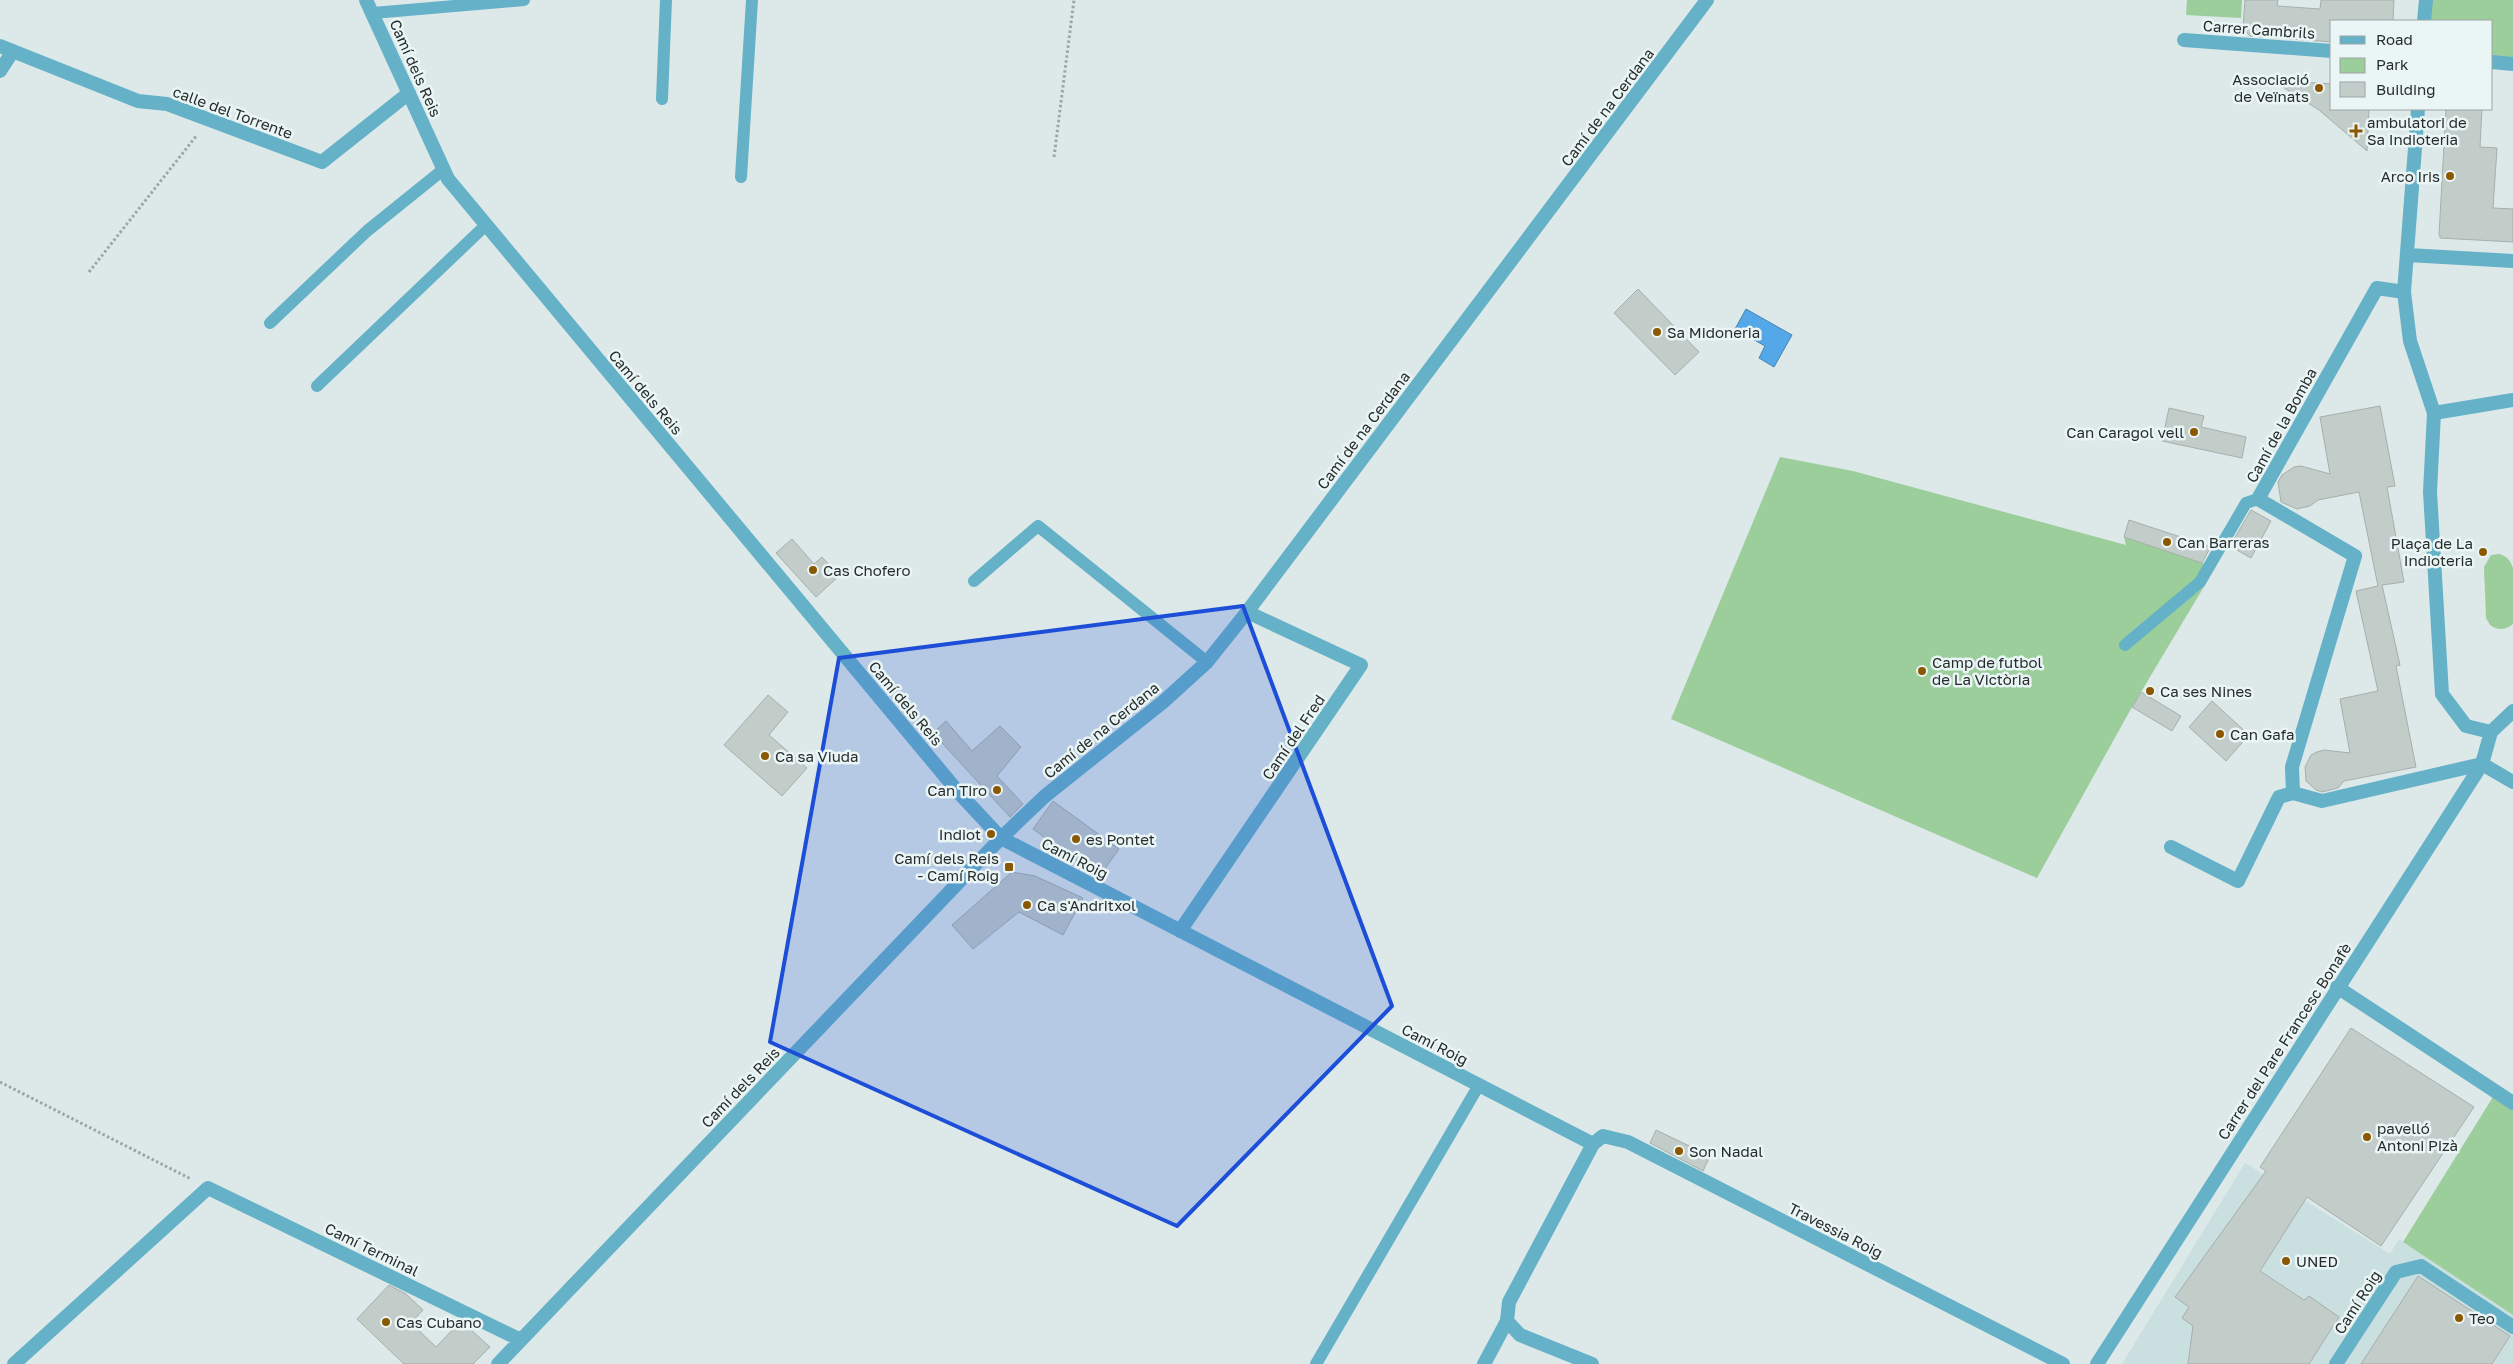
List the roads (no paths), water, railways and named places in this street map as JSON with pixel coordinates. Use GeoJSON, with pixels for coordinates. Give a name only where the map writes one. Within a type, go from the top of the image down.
{"type":"FeatureCollection","features":[{"type":"Feature","properties":{"kind":"street","name":"Camí dels Reis"},"geometry":{"type":"LineString","coordinates":[[366,0],[448,179],[953,786],[1001,838],[498,1364]]}},
{"type":"Feature","properties":{"kind":"street","name":"Camí de na Cerdana"},"geometry":{"type":"LineString","coordinates":[[1001,838],[1045,796],[1163,702],[1207,662],[1247,612],[1707,0]]}},
{"type":"Feature","properties":{"kind":"street"},"geometry":{"type":"LineString","coordinates":[[2424,20],[2426,0]]}},
{"type":"Feature","properties":{"kind":"street","name":"Carrer Cambrils"},"geometry":{"type":"LineString","coordinates":[[2184,40],[2330,51]]}},
{"type":"Feature","properties":{"kind":"street","name":"calle del Torrente"},"geometry":{"type":"LineString","coordinates":[[0,46],[138,101],[167,104],[322,162],[409,92]]}},
{"type":"Feature","properties":{"kind":"street"},"geometry":{"type":"LineString","coordinates":[[0,71],[13,51]]}},
{"type":"Feature","properties":{"kind":"street"},"geometry":{"type":"LineString","coordinates":[[2493,62],[2513,64]]}},
{"type":"Feature","properties":{"kind":"street"},"geometry":{"type":"LineString","coordinates":[[2418,110],[2404,292],[2410,341],[2434,413],[2430,492],[2442,694],[2466,726],[2491,732],[2513,711]]}},
{"type":"Feature","properties":{"kind":"street"},"geometry":{"type":"LineString","coordinates":[[2408,254],[2513,261]]}},
{"type":"Feature","properties":{"kind":"street","name":"Camí de la Bomba"},"geometry":{"type":"LineString","coordinates":[[2293,793],[2292,767],[2355,556],[2258,499],[2377,288],[2404,292]]}},
{"type":"Feature","properties":{"kind":"street"},"geometry":{"type":"LineString","coordinates":[[2434,413],[2513,400]]}},
{"type":"Feature","properties":{"kind":"street","name":"Camí del Fred"},"geometry":{"type":"LineString","coordinates":[[1180,931],[1362,666],[1247,612]]}},
{"type":"Feature","properties":{"kind":"street","name":"Carrer del Pare Francesc Bonafè"},"geometry":{"type":"LineString","coordinates":[[2096,1364],[2482,764],[2491,732]]}},
{"type":"Feature","properties":{"kind":"street"},"geometry":{"type":"LineString","coordinates":[[2171,847],[2238,881],[2279,797],[2293,793],[2322,801],[2482,764],[2513,782]]}},
{"type":"Feature","properties":{"kind":"street","name":"Camí Roig"},"geometry":{"type":"LineString","coordinates":[[1001,838],[1593,1144]]}},
{"type":"Feature","properties":{"kind":"street"},"geometry":{"type":"LineString","coordinates":[[2337,988],[2513,1103]]}},
{"type":"Feature","properties":{"kind":"street","name":"Travessia Roig"},"geometry":{"type":"LineString","coordinates":[[1593,1144],[1603,1136],[1628,1142],[2063,1364]]}},
{"type":"Feature","properties":{"kind":"street"},"geometry":{"type":"LineString","coordinates":[[1484,1364],[1508,1321],[1509,1302],[1593,1144]]}},
{"type":"Feature","properties":{"kind":"street","name":"Camí Terminal"},"geometry":{"type":"LineString","coordinates":[[14,1364],[208,1188],[521,1340]]}},
{"type":"Feature","properties":{"kind":"street","name":"Camí Roig"},"geometry":{"type":"LineString","coordinates":[[2336,1364],[2396,1272],[2421,1266],[2513,1327]]}},
{"type":"Feature","properties":{"kind":"street"},"geometry":{"type":"LineString","coordinates":[[1508,1321],[1520,1334],[1592,1364]]}},
{"type":"Feature","properties":{"kind":"lane"},"geometry":{"type":"LineString","coordinates":[[373,13],[524,0]]}},
{"type":"Feature","properties":{"kind":"lane"},"geometry":{"type":"LineString","coordinates":[[662,98],[666,0]]}},
{"type":"Feature","properties":{"kind":"lane"},"geometry":{"type":"LineString","coordinates":[[741,177],[752,0]]}},
{"type":"Feature","properties":{"kind":"lane"},"geometry":{"type":"LineString","coordinates":[[270,323],[367,230],[444,170]]}},
{"type":"Feature","properties":{"kind":"lane"},"geometry":{"type":"LineString","coordinates":[[318,386],[486,225]]}},
{"type":"Feature","properties":{"kind":"lane"},"geometry":{"type":"LineString","coordinates":[[2125,645],[2200,582],[2246,503],[2258,499]]}},
{"type":"Feature","properties":{"kind":"lane"},"geometry":{"type":"LineString","coordinates":[[974,581],[1038,526],[1207,662]]}},
{"type":"Feature","properties":{"kind":"lane"},"geometry":{"type":"LineString","coordinates":[[1316,1364],[1478,1085]]}},
{"type":"Feature","properties":{"kind":"water"},"geometry":{"type":"Polygon","coordinates":[[[1746,309],[1792,335],[1774,367],[1759,358],[1765,346],[1735,329],[1746,309]]]}},
{"type":"Feature","properties":{"kind":"place","name":"Associació de Veïnats"},"geometry":{"type":"Point","coordinates":[2319,88]}},
{"type":"Feature","properties":{"kind":"place","name":"ambulatori de Sa Indioteria"},"geometry":{"type":"Point","coordinates":[2356,131]}},
{"type":"Feature","properties":{"kind":"place","name":"Arco Iris"},"geometry":{"type":"Point","coordinates":[2450,176]}},
{"type":"Feature","properties":{"kind":"place","name":"Sa Midoneria"},"geometry":{"type":"Point","coordinates":[1657,332]}},
{"type":"Feature","properties":{"kind":"place","name":"Can Caragol vell"},"geometry":{"type":"Point","coordinates":[2194,432]}},
{"type":"Feature","properties":{"kind":"place","name":"Can Barreras"},"geometry":{"type":"Point","coordinates":[2167,542]}},
{"type":"Feature","properties":{"kind":"place","name":"Plaça de La Indioteria"},"geometry":{"type":"Point","coordinates":[2483,552]}},
{"type":"Feature","properties":{"kind":"place","name":"Cas Chofero"},"geometry":{"type":"Point","coordinates":[813,570]}},
{"type":"Feature","properties":{"kind":"place","name":"Camp de futbol de La Victòria"},"geometry":{"type":"Point","coordinates":[1922,671]}},
{"type":"Feature","properties":{"kind":"place","name":"Ca ses Nines"},"geometry":{"type":"Point","coordinates":[2150,691]}},
{"type":"Feature","properties":{"kind":"place","name":"Can Gafa"},"geometry":{"type":"Point","coordinates":[2220,734]}},
{"type":"Feature","properties":{"kind":"place","name":"Ca sa Viuda"},"geometry":{"type":"Point","coordinates":[765,756]}},
{"type":"Feature","properties":{"kind":"place","name":"Can Tiro"},"geometry":{"type":"Point","coordinates":[997,790]}},
{"type":"Feature","properties":{"kind":"place","name":"Indiot"},"geometry":{"type":"Point","coordinates":[991,834]}},
{"type":"Feature","properties":{"kind":"place","name":"es Pontet"},"geometry":{"type":"Point","coordinates":[1076,839]}},
{"type":"Feature","properties":{"kind":"place","name":"Camí dels Reis - Camí Roig"},"geometry":{"type":"Point","coordinates":[1009,867]}},
{"type":"Feature","properties":{"kind":"place","name":"Ca s'Andritxol"},"geometry":{"type":"Point","coordinates":[1027,905]}},
{"type":"Feature","properties":{"kind":"place","name":"pavelló Antoni Pizà"},"geometry":{"type":"Point","coordinates":[2367,1137]}},
{"type":"Feature","properties":{"kind":"place","name":"Son Nadal"},"geometry":{"type":"Point","coordinates":[1679,1151]}},
{"type":"Feature","properties":{"kind":"place","name":"UNED"},"geometry":{"type":"Point","coordinates":[2286,1261]}},
{"type":"Feature","properties":{"kind":"place","name":"Teo"},"geometry":{"type":"Point","coordinates":[2459,1318]}},
{"type":"Feature","properties":{"kind":"place","name":"Cas Cubano"},"geometry":{"type":"Point","coordinates":[386,1322]}}]}
